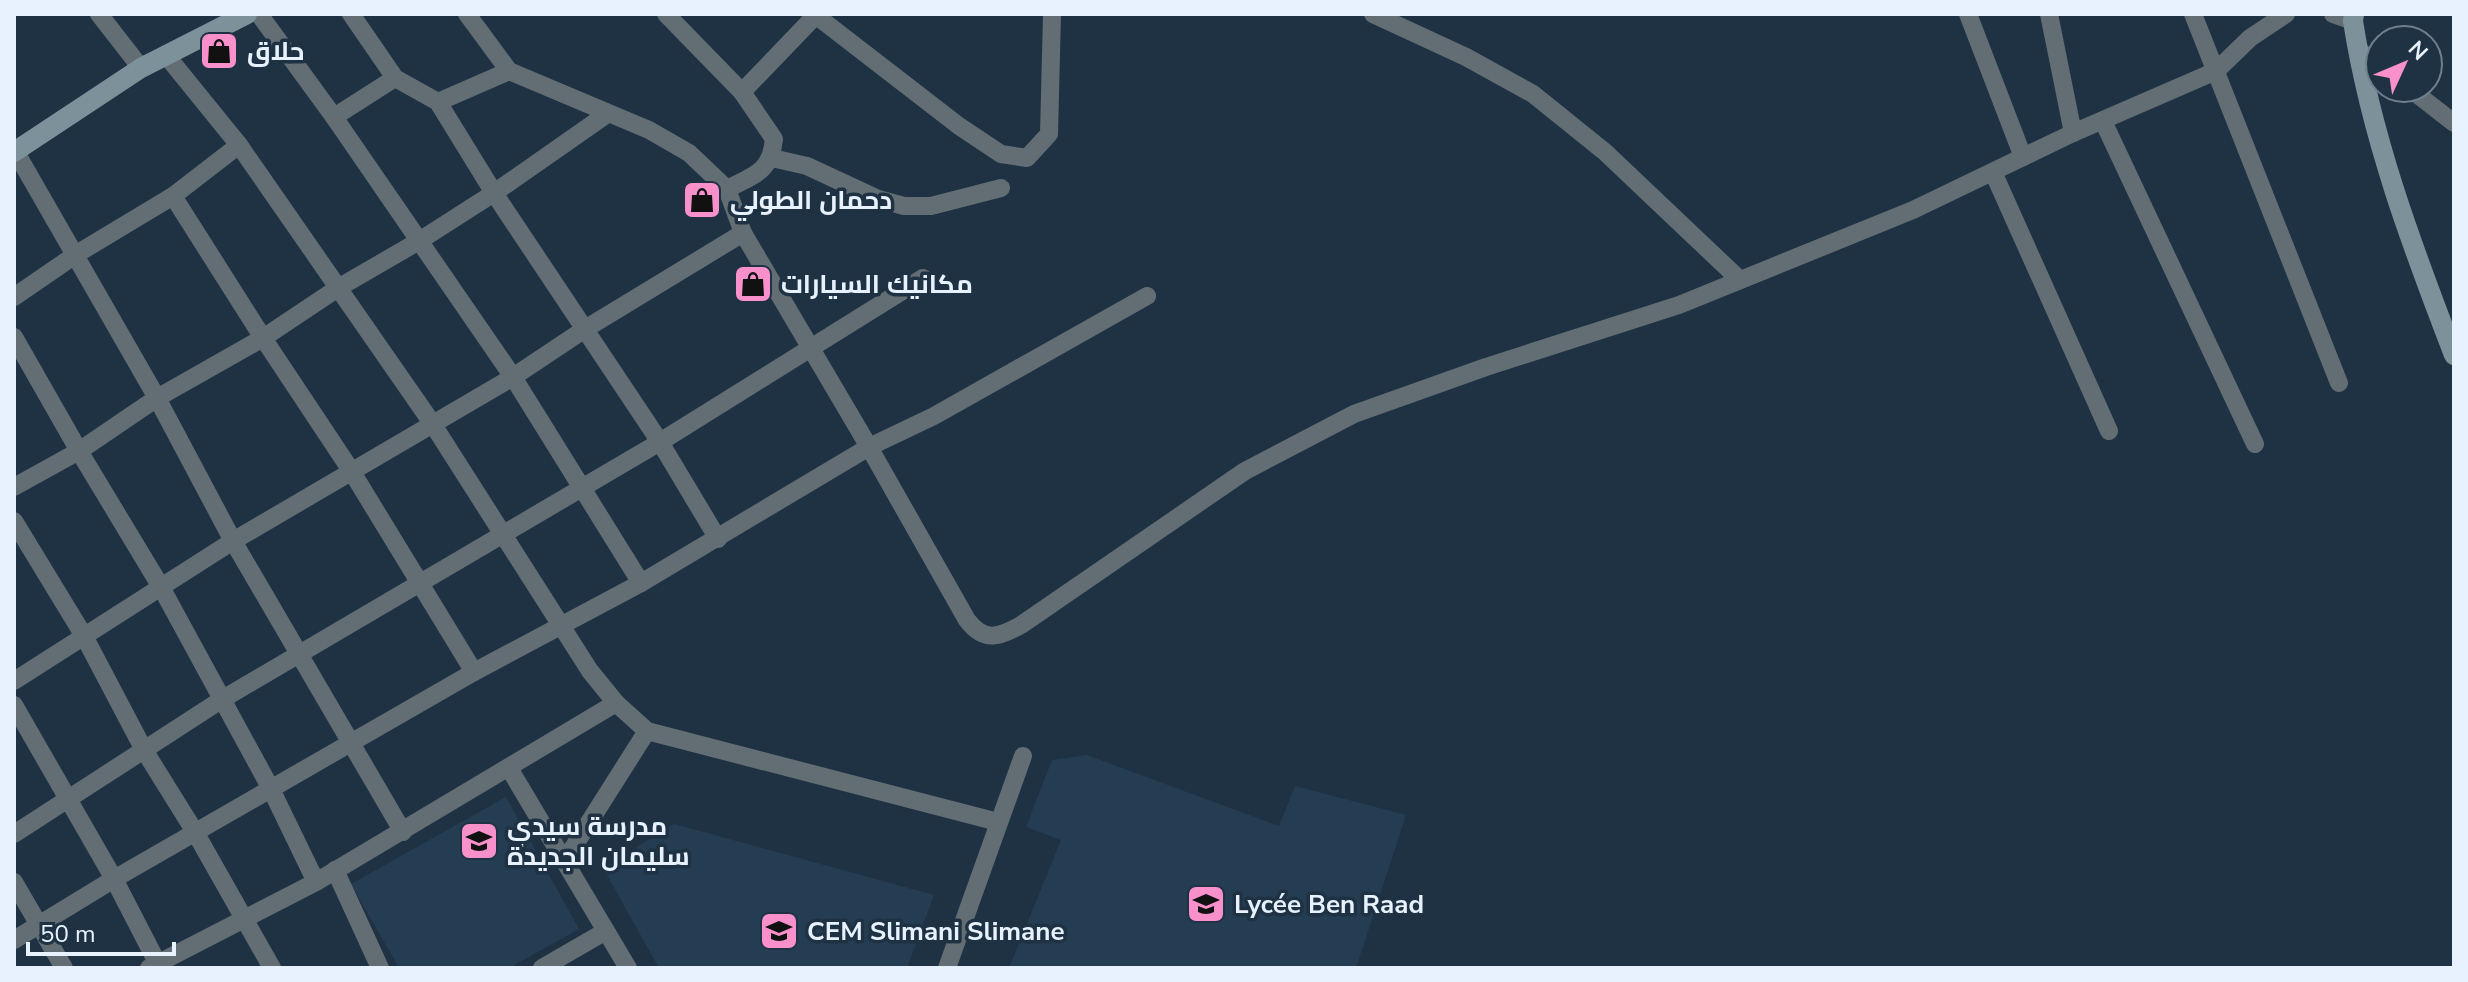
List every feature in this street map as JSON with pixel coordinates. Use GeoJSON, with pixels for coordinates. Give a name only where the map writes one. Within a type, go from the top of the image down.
{"type":"FeatureCollection","features":[{"type":"Feature","properties":{"kind":"main road"},"geometry":{"type":"LineString","coordinates":[[15,151],[141,68],[247,14]]}},
{"type":"Feature","properties":{"kind":"main road"},"geometry":{"type":"LineString","coordinates":[[2346,16],[2407,234],[2454,355]]}},
{"type":"Feature","properties":{"kind":"street"},"geometry":{"type":"LineString","coordinates":[[99,14],[141,68]]}},
{"type":"Feature","properties":{"kind":"street"},"geometry":{"type":"LineString","coordinates":[[259,14],[513,377],[641,583]]}},
{"type":"Feature","properties":{"kind":"street"},"geometry":{"type":"LineString","coordinates":[[351,14],[395,78],[438,102],[494,193],[660,442],[718,539]]}},
{"type":"Feature","properties":{"kind":"street"},"geometry":{"type":"LineString","coordinates":[[467,14],[509,71],[649,130],[689,153],[727,189],[743,233],[967,620],[975,631],[989,636],[1005,634],[1245,471],[1354,414],[1486,367],[1679,305],[1913,210],[2073,133],[2216,71],[2250,38],[2286,14]]}},
{"type":"Feature","properties":{"kind":"street"},"geometry":{"type":"LineString","coordinates":[[666,14],[742,92],[774,139],[772,158],[758,173],[727,189]]}},
{"type":"Feature","properties":{"kind":"street"},"geometry":{"type":"LineString","coordinates":[[742,92],[816,14],[1001,154],[1027,158],[1049,134],[1052,14]]}},
{"type":"Feature","properties":{"kind":"street"},"geometry":{"type":"LineString","coordinates":[[1373,14],[1466,57],[1533,94],[1605,152],[1740,280]]}},
{"type":"Feature","properties":{"kind":"street"},"geometry":{"type":"LineString","coordinates":[[1968,14],[2023,157]]}},
{"type":"Feature","properties":{"kind":"street"},"geometry":{"type":"LineString","coordinates":[[2049,14],[2073,133]]}},
{"type":"Feature","properties":{"kind":"street"},"geometry":{"type":"LineString","coordinates":[[2193,14],[2339,383]]}},
{"type":"Feature","properties":{"kind":"street"},"geometry":{"type":"LineString","coordinates":[[2357,49],[2364,54]]}},
{"type":"Feature","properties":{"kind":"street"},"geometry":{"type":"LineString","coordinates":[[166,55],[239,145],[432,423],[559,625],[616,703],[647,731],[998,822]]}},
{"type":"Feature","properties":{"kind":"street"},"geometry":{"type":"LineString","coordinates":[[438,102],[509,71]]}},
{"type":"Feature","properties":{"kind":"street"},"geometry":{"type":"LineString","coordinates":[[334,117],[395,78]]}},
{"type":"Feature","properties":{"kind":"street"},"geometry":{"type":"LineString","coordinates":[[2430,104],[2454,123]]}},
{"type":"Feature","properties":{"kind":"street"},"geometry":{"type":"LineString","coordinates":[[14,487],[79,451],[157,398],[263,338],[338,288],[419,241],[607,114]]}},
{"type":"Feature","properties":{"kind":"street"},"geometry":{"type":"LineString","coordinates":[[2103,121],[2255,444]]}},
{"type":"Feature","properties":{"kind":"street"},"geometry":{"type":"LineString","coordinates":[[14,297],[75,255],[173,196],[239,145]]}},
{"type":"Feature","properties":{"kind":"street"},"geometry":{"type":"LineString","coordinates":[[15,151],[157,398],[233,541],[403,832]]}},
{"type":"Feature","properties":{"kind":"street"},"geometry":{"type":"LineString","coordinates":[[772,158],[807,166],[878,199],[904,206],[931,206],[1001,188]]}},
{"type":"Feature","properties":{"kind":"street"},"geometry":{"type":"LineString","coordinates":[[1993,172],[2109,431]]}},
{"type":"Feature","properties":{"kind":"street"},"geometry":{"type":"LineString","coordinates":[[173,196],[352,472],[474,672]]}},
{"type":"Feature","properties":{"kind":"street"},"geometry":{"type":"LineString","coordinates":[[14,681],[233,541],[513,377],[585,329],[743,233]]}},
{"type":"Feature","properties":{"kind":"street"},"geometry":{"type":"LineString","coordinates":[[14,834],[221,700],[660,442],[923,278]]}},
{"type":"Feature","properties":{"kind":"street"},"geometry":{"type":"LineString","coordinates":[[14,940],[474,672],[718,539],[869,447],[934,416],[1147,296]]}},
{"type":"Feature","properties":{"kind":"street"},"geometry":{"type":"LineString","coordinates":[[14,337],[161,587],[271,789],[316,882]]}},
{"type":"Feature","properties":{"kind":"street"},"geometry":{"type":"LineString","coordinates":[[14,521],[84,636],[144,750],[195,832],[272,968]]}},
{"type":"Feature","properties":{"kind":"street"},"geometry":{"type":"LineString","coordinates":[[14,705],[114,879],[156,966],[316,882],[616,703]]}},
{"type":"Feature","properties":{"kind":"street"},"geometry":{"type":"LineString","coordinates":[[564,862],[647,731]]}},
{"type":"Feature","properties":{"kind":"street"},"geometry":{"type":"LineString","coordinates":[[947,968],[1023,756]]}},
{"type":"Feature","properties":{"kind":"street"},"geometry":{"type":"LineString","coordinates":[[509,768],[628,968]]}},
{"type":"Feature","properties":{"kind":"street"},"geometry":{"type":"LineString","coordinates":[[335,870],[380,968]]}},
{"type":"Feature","properties":{"kind":"street"},"geometry":{"type":"LineString","coordinates":[[14,882],[64,968]]}},
{"type":"Feature","properties":{"kind":"street"},"geometry":{"type":"LineString","coordinates":[[542,968],[606,931]]}},
{"type":"Feature","properties":{"kind":"shaded area","name":"Lycée Ben Raad"},"geometry":{"type":"Polygon","coordinates":[[[1087,755],[1279,826],[1295,786],[1406,815],[1356,968],[1009,968],[1061,840],[1026,827],[1052,760],[1087,755]]]}},
{"type":"Feature","properties":{"kind":"shaded area","name":"مدرسة سيدي سليمان الجديدة"},"geometry":{"type":"Polygon","coordinates":[[[506,797],[579,929],[509,968],[399,968],[351,884],[506,797]]]}},
{"type":"Feature","properties":{"kind":"shaded area","name":"CEM Slimani Slimane"},"geometry":{"type":"Polygon","coordinates":[[[674,824],[934,895],[907,968],[659,968],[603,868],[674,824]]]}},
{"type":"Feature","properties":{"kind":"place","name":"حلاق"},"geometry":{"type":"Point","coordinates":[219,51]}},
{"type":"Feature","properties":{"kind":"place","name":"دحمان الطولي"},"geometry":{"type":"Point","coordinates":[702,200]}},
{"type":"Feature","properties":{"kind":"place","name":"مكانيك السيارات"},"geometry":{"type":"Point","coordinates":[753,284]}},
{"type":"Feature","properties":{"kind":"place","name":"مدرسة سيدي سليمان الجديدة"},"geometry":{"type":"Point","coordinates":[479,841]}},
{"type":"Feature","properties":{"kind":"place","name":"Lycée Ben Raad"},"geometry":{"type":"Point","coordinates":[1206,904]}},
{"type":"Feature","properties":{"kind":"place","name":"CEM Slimani Slimane"},"geometry":{"type":"Point","coordinates":[779,931]}}]}
